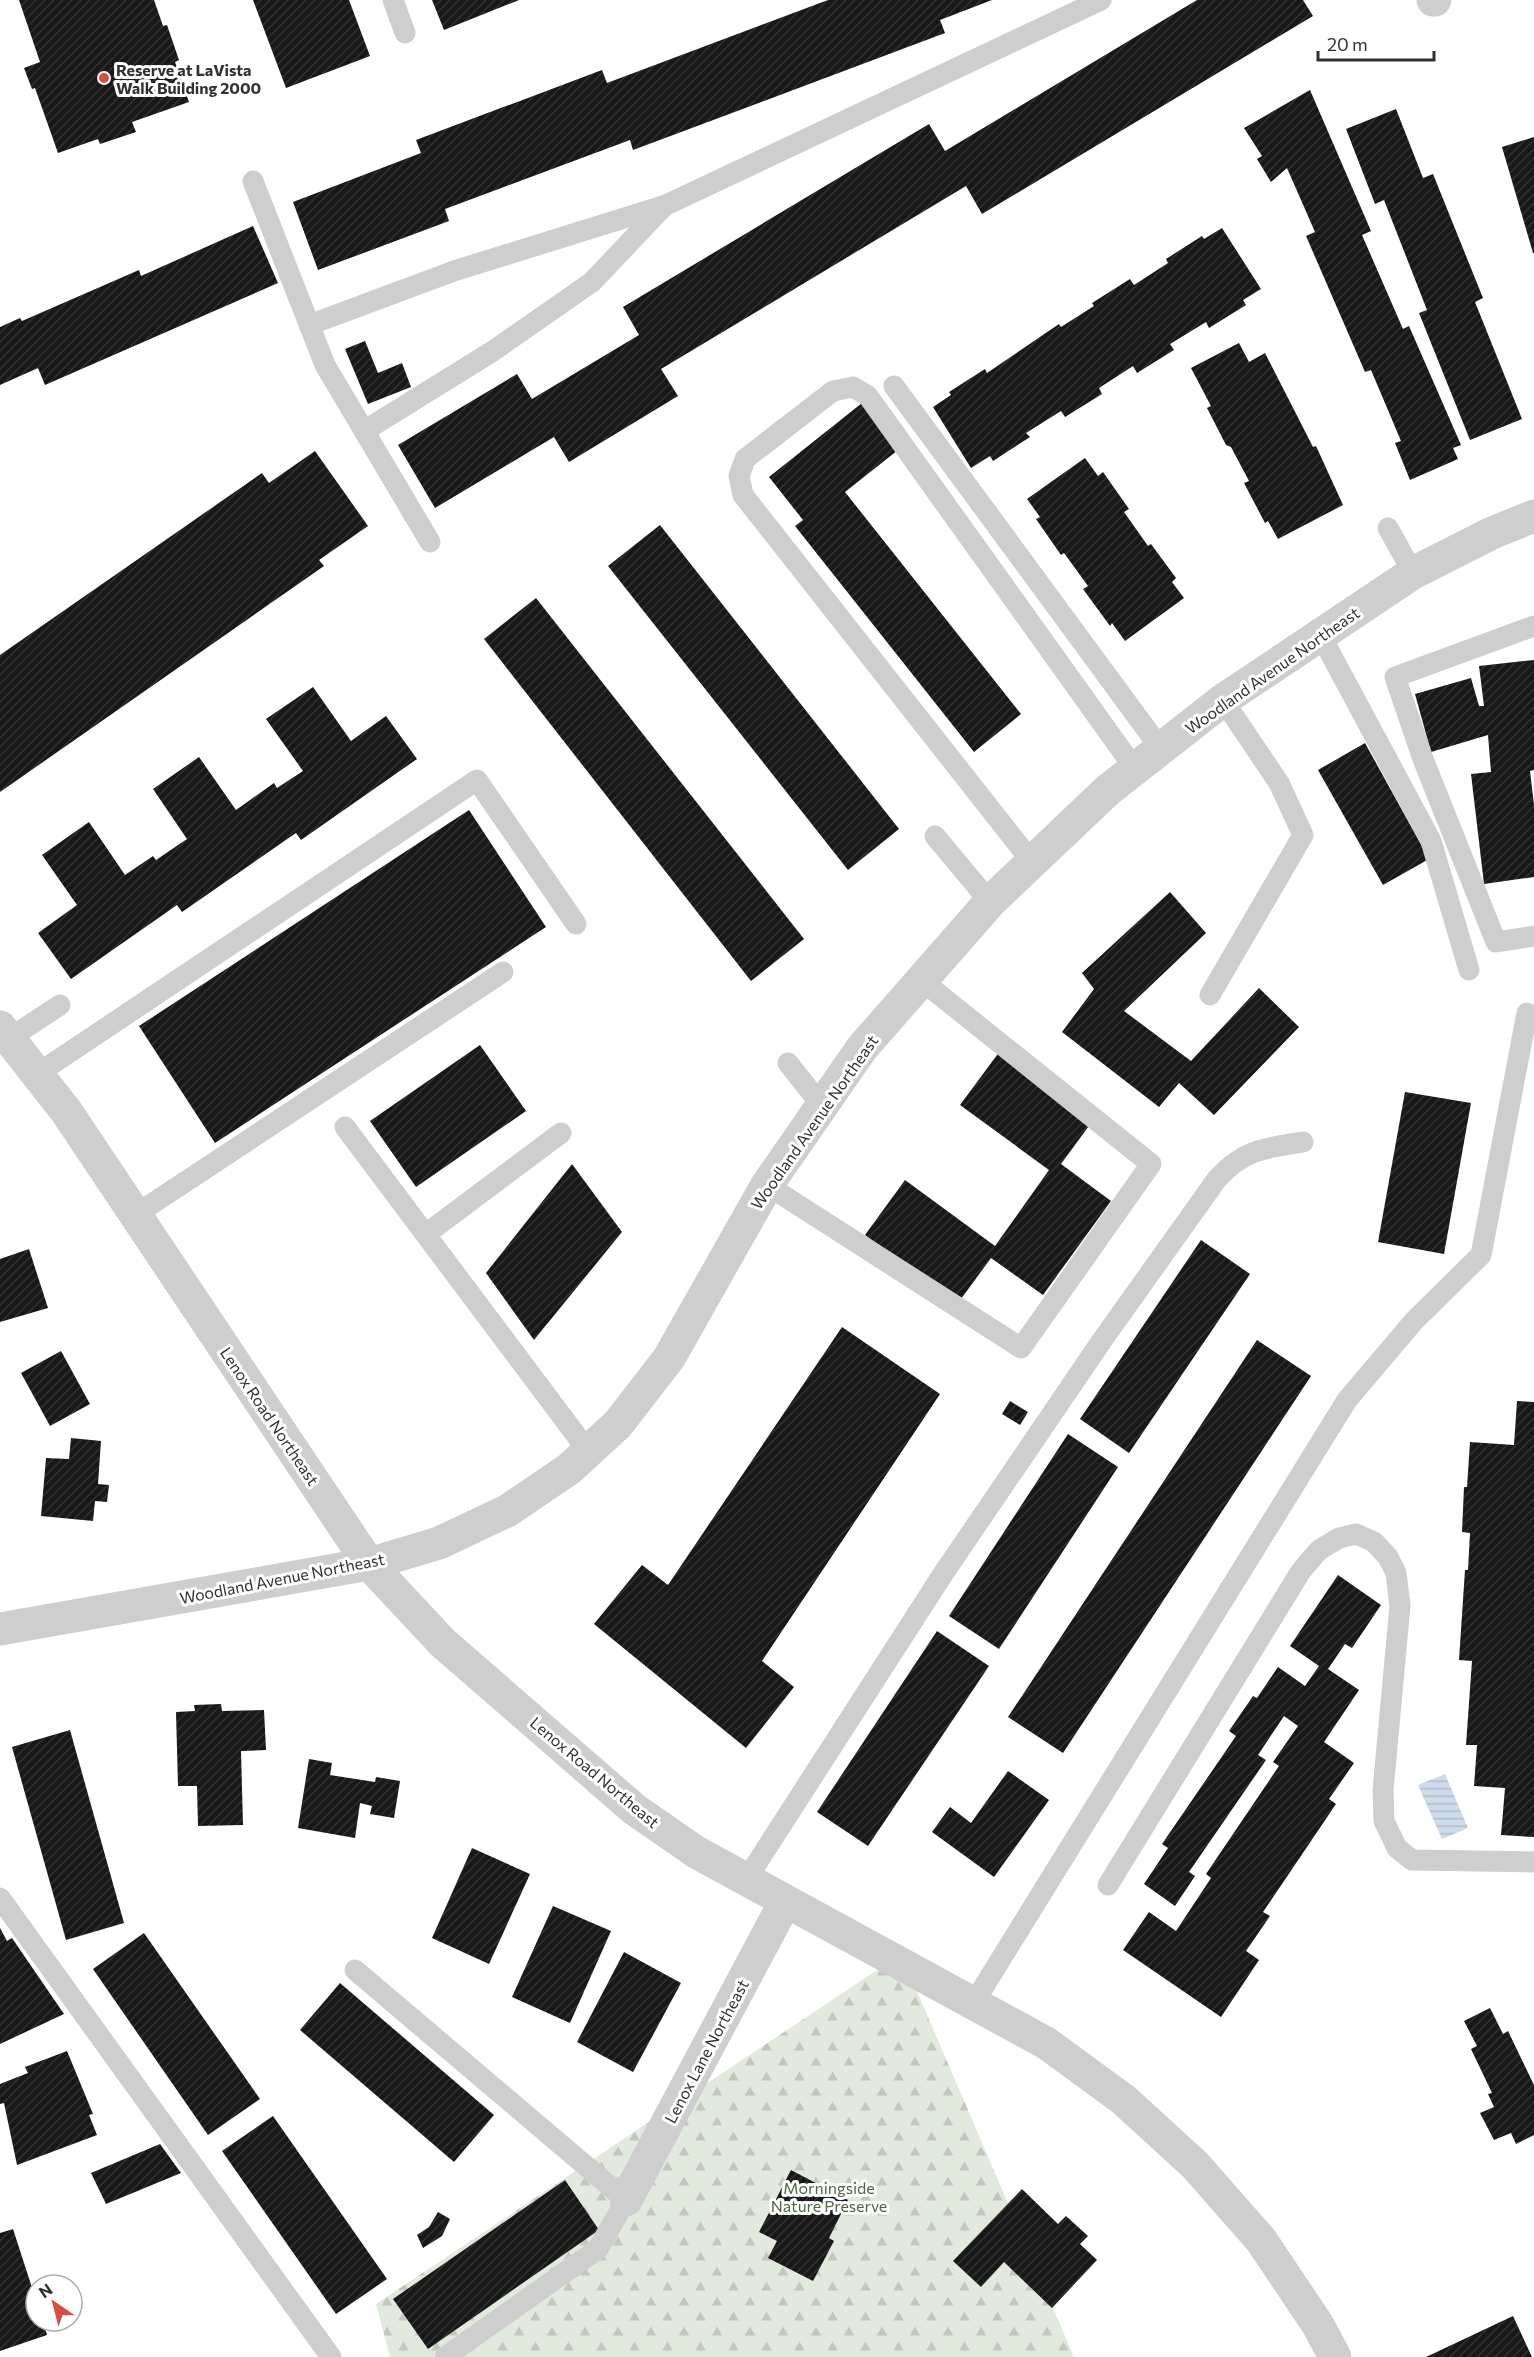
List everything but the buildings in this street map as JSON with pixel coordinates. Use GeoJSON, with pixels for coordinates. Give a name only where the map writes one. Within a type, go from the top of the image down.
{"type":"FeatureCollection","features":[{"type":"Feature","properties":{"kind":"street","name":"Woodland Avenue Northeast"},"geometry":{"type":"LineString","coordinates":[[0,1629],[369,1564],[439,1543],[507,1511],[569,1469],[618,1424],[669,1358],[767,1185],[862,1048],[990,902],[1107,790],[1223,700],[1413,573],[1492,533],[1534,516]]}},
{"type":"Feature","properties":{"kind":"street","name":"Lenox Road Northeast"},"geometry":{"type":"LineString","coordinates":[[5,1033],[66,1112],[369,1564],[443,1643],[634,1809],[696,1852],[1046,2043],[1124,2100],[1195,2165],[1261,2241],[1318,2325],[1335,2357]]}},
{"type":"Feature","properties":{"kind":"street","name":"Lenox Lane Northeast"},"geometry":{"type":"LineString","coordinates":[[626,2200],[785,1902]]}},
{"type":"Feature","properties":{"kind":"lane"},"geometry":{"type":"LineString","coordinates":[[393,0],[405,33]]}},
{"type":"Feature","properties":{"kind":"lane"},"geometry":{"type":"LineString","coordinates":[[309,325],[454,271],[666,205],[1101,0]]}},
{"type":"Feature","properties":{"kind":"lane"},"geometry":{"type":"LineString","coordinates":[[253,181],[325,365],[430,542]]}},
{"type":"Feature","properties":{"kind":"lane"},"geometry":{"type":"LineString","coordinates":[[364,431],[493,351],[592,282],[666,205]]}},
{"type":"Feature","properties":{"kind":"lane"},"geometry":{"type":"LineString","coordinates":[[894,386],[1148,759]]}},
{"type":"Feature","properties":{"kind":"lane"},"geometry":{"type":"LineString","coordinates":[[1032,862],[743,495],[739,476],[745,459],[833,391],[853,387],[868,396],[1148,759]]}},
{"type":"Feature","properties":{"kind":"lane"},"geometry":{"type":"LineString","coordinates":[[1388,528],[1413,573]]}},
{"type":"Feature","properties":{"kind":"lane"},"geometry":{"type":"LineString","coordinates":[[1534,626],[1395,677],[1423,759],[1496,942],[1534,936]]}},
{"type":"Feature","properties":{"kind":"lane"},"geometry":{"type":"LineString","coordinates":[[1321,636],[1431,841],[1469,970]]}},
{"type":"Feature","properties":{"kind":"lane"},"geometry":{"type":"LineString","coordinates":[[1210,995],[1303,835],[1279,783],[1223,700]]}},
{"type":"Feature","properties":{"kind":"lane"},"geometry":{"type":"LineString","coordinates":[[37,1074],[477,780],[576,924]]}},
{"type":"Feature","properties":{"kind":"lane"},"geometry":{"type":"LineString","coordinates":[[935,836],[990,902]]}},
{"type":"Feature","properties":{"kind":"lane"},"geometry":{"type":"LineString","coordinates":[[135,1215],[503,972]]}},
{"type":"Feature","properties":{"kind":"lane"},"geometry":{"type":"LineString","coordinates":[[767,1185],[1021,1348],[1151,1164],[921,980]]}},
{"type":"Feature","properties":{"kind":"lane"},"geometry":{"type":"LineString","coordinates":[[5,1033],[60,1005]]}},
{"type":"Feature","properties":{"kind":"lane"},"geometry":{"type":"LineString","coordinates":[[973,2004],[1347,1400],[1414,1321],[1481,1255],[1527,1013]]}},
{"type":"Feature","properties":{"kind":"lane"},"geometry":{"type":"LineString","coordinates":[[788,1063],[822,1106]]}},
{"type":"Feature","properties":{"kind":"lane"},"geometry":{"type":"LineString","coordinates":[[345,1127],[588,1451]]}},
{"type":"Feature","properties":{"kind":"lane"},"geometry":{"type":"LineString","coordinates":[[426,1234],[561,1133]]}},
{"type":"Feature","properties":{"kind":"lane"},"geometry":{"type":"LineString","coordinates":[[746,1880],[949,1564],[1103,1339],[1218,1179],[1232,1163],[1247,1154],[1303,1142]]}},
{"type":"Feature","properties":{"kind":"lane"},"geometry":{"type":"LineString","coordinates":[[1108,1885],[1301,1571],[1319,1550],[1339,1538],[1356,1534],[1374,1542],[1388,1557],[1396,1573],[1400,1606],[1383,1790],[1384,1821],[1397,1848],[1412,1860],[1534,1862]]}},
{"type":"Feature","properties":{"kind":"lane"},"geometry":{"type":"LineString","coordinates":[[0,1898],[330,2357]]}},
{"type":"Feature","properties":{"kind":"lane"},"geometry":{"type":"LineString","coordinates":[[355,1970],[626,2200],[598,2249],[445,2357]]}},
{"type":"Feature","properties":{"kind":"green space","name":"Morningside Nature Preserve"},"geometry":{"type":"Polygon","coordinates":[[[901,1954],[1074,2357],[390,2357],[376,2304],[901,1954]]]}},
{"type":"Feature","properties":{"kind":"water"},"geometry":{"type":"Polygon","coordinates":[[[1445,1774],[1468,1828],[1442,1839],[1418,1785],[1445,1774]]]}},
{"type":"Feature","properties":{"kind":"place","name":"Reserve at LaVista Walk Building 2000"},"geometry":{"type":"Point","coordinates":[104,78]}}]}
